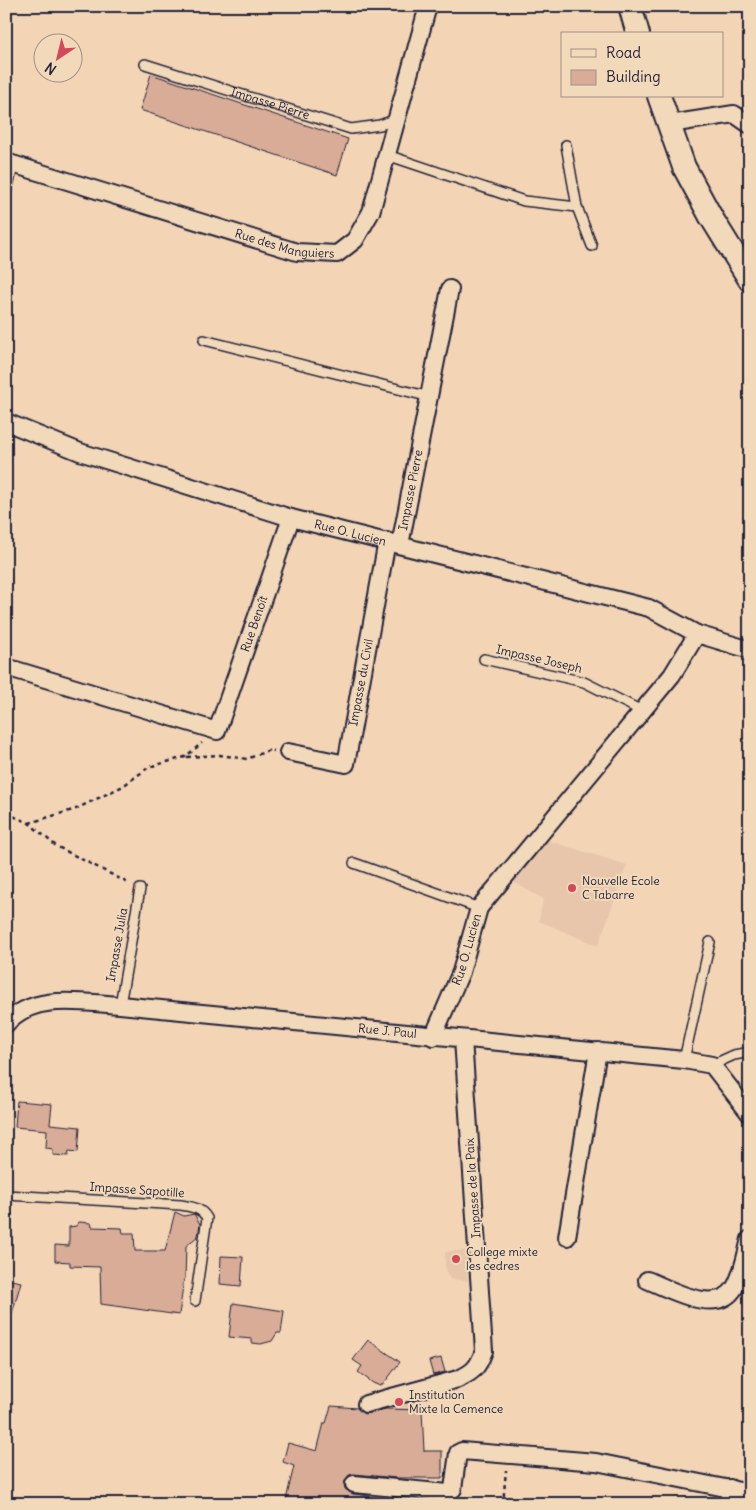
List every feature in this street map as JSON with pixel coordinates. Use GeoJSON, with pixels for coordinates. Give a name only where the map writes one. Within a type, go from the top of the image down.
{"type":"FeatureCollection","features":[{"type":"Feature","properties":{"kind":"main road"},"geometry":{"type":"LineString","coordinates":[[630,6],[637,32]]}},
{"type":"Feature","properties":{"kind":"main road"},"geometry":{"type":"LineString","coordinates":[[660,98],[684,167],[711,217],[750,280]]}},
{"type":"Feature","properties":{"kind":"street","name":"Rue des Manguiers"},"geometry":{"type":"LineString","coordinates":[[10,163],[297,252],[337,254],[355,240],[371,212],[397,119],[424,7]]}},
{"type":"Feature","properties":{"kind":"street"},"geometry":{"type":"LineString","coordinates":[[670,124],[734,114],[750,125]]}},
{"type":"Feature","properties":{"kind":"street","name":"Impasse Pierre"},"geometry":{"type":"LineString","coordinates":[[393,543],[430,397],[450,289]]}},
{"type":"Feature","properties":{"kind":"street","name":"Rue O. Lucien"},"geometry":{"type":"LineString","coordinates":[[6,422],[80,452],[291,518],[649,608],[697,634],[750,650]]}},
{"type":"Feature","properties":{"kind":"street","name":"Rue Benoît"},"geometry":{"type":"LineString","coordinates":[[217,731],[291,518]]}},
{"type":"Feature","properties":{"kind":"street","name":"Impasse du Civil"},"geometry":{"type":"LineString","coordinates":[[288,752],[346,764],[393,543]]}},
{"type":"Feature","properties":{"kind":"street","name":"Rue O. Lucien"},"geometry":{"type":"LineString","coordinates":[[433,1036],[461,972],[479,908],[672,675],[697,634]]}},
{"type":"Feature","properties":{"kind":"street"},"geometry":{"type":"LineString","coordinates":[[6,667],[217,731]]}},
{"type":"Feature","properties":{"kind":"street","name":"Rue J. Paul"},"geometry":{"type":"LineString","coordinates":[[6,1024],[23,1011],[36,1005],[53,1002],[120,1005],[463,1040],[598,1051],[684,1060],[712,1065]]}},
{"type":"Feature","properties":{"kind":"street","name":"Impasse de la Paix"},"geometry":{"type":"LineString","coordinates":[[366,1404],[470,1374],[479,1364],[484,1352],[463,1040]]}},
{"type":"Feature","properties":{"kind":"street"},"geometry":{"type":"LineString","coordinates":[[567,1238],[598,1051]]}},
{"type":"Feature","properties":{"kind":"street"},"geometry":{"type":"LineString","coordinates":[[712,1065],[750,1114]]}},
{"type":"Feature","properties":{"kind":"street"},"geometry":{"type":"LineString","coordinates":[[647,1280],[699,1300],[714,1301],[724,1297],[735,1288],[750,1239]]}},
{"type":"Feature","properties":{"kind":"street"},"geometry":{"type":"LineString","coordinates":[[354,1484],[448,1493],[452,1489],[460,1451],[596,1462],[729,1496],[750,1493]]}},
{"type":"Feature","properties":{"kind":"lane","name":"Impasse Pierre"},"geometry":{"type":"LineString","coordinates":[[145,64],[351,129],[380,125],[397,119]]}},
{"type":"Feature","properties":{"kind":"lane"},"geometry":{"type":"LineString","coordinates":[[566,145],[577,207],[592,246]]}},
{"type":"Feature","properties":{"kind":"lane"},"geometry":{"type":"LineString","coordinates":[[387,155],[524,201],[577,207]]}},
{"type":"Feature","properties":{"kind":"lane"},"geometry":{"type":"LineString","coordinates":[[6,193],[10,163]]}},
{"type":"Feature","properties":{"kind":"lane"},"geometry":{"type":"LineString","coordinates":[[204,340],[430,397]]}},
{"type":"Feature","properties":{"kind":"lane","name":"Impasse Joseph"},"geometry":{"type":"LineString","coordinates":[[484,659],[584,682],[642,711]]}},
{"type":"Feature","properties":{"kind":"lane"},"geometry":{"type":"LineString","coordinates":[[354,862],[479,908]]}},
{"type":"Feature","properties":{"kind":"lane","name":"Impasse Julia"},"geometry":{"type":"LineString","coordinates":[[120,1005],[140,889]]}},
{"type":"Feature","properties":{"kind":"lane"},"geometry":{"type":"LineString","coordinates":[[684,1060],[710,942]]}},
{"type":"Feature","properties":{"kind":"lane"},"geometry":{"type":"LineString","coordinates":[[712,1065],[734,1055],[750,1052]]}},
{"type":"Feature","properties":{"kind":"lane","name":"Impasse Sapotille"},"geometry":{"type":"LineString","coordinates":[[6,1195],[182,1205],[204,1211],[208,1218],[195,1301]]}},
{"type":"Feature","properties":{"kind":"path"},"geometry":{"type":"LineString","coordinates":[[185,757],[217,731]]}},
{"type":"Feature","properties":{"kind":"path"},"geometry":{"type":"LineString","coordinates":[[29,823],[76,808],[123,786],[149,767],[185,757],[220,755],[247,758],[269,750],[288,752]]}},
{"type":"Feature","properties":{"kind":"path"},"geometry":{"type":"LineString","coordinates":[[6,813],[29,823],[56,846],[140,889]]}},
{"type":"Feature","properties":{"kind":"path"},"geometry":{"type":"LineString","coordinates":[[503,1504],[507,1454]]}},
{"type":"Feature","properties":{"kind":"shaded area","name":"Nouvelle Ecole C Tabarre"},"geometry":{"type":"Polygon","coordinates":[[[533,836],[627,865],[598,946],[539,921],[543,899],[505,877],[533,836]]]}},
{"type":"Feature","properties":{"kind":"shaded area","name":"College mixte les cedres"},"geometry":{"type":"Polygon","coordinates":[[[467,1250],[468,1281],[450,1279],[445,1266],[445,1252],[467,1250]]]}},
{"type":"Feature","properties":{"kind":"shaded area","name":"Institution Mixte la Cemence"},"geometry":{"type":"Polygon","coordinates":[[[384,1387],[413,1393],[414,1411],[386,1411],[384,1387]]]}},
{"type":"Feature","properties":{"kind":"building"},"geometry":{"type":"Polygon","coordinates":[[[151,74],[348,139],[337,175],[140,110],[151,74]]]}},
{"type":"Feature","properties":{"kind":"building"},"geometry":{"type":"Polygon","coordinates":[[[17,1101],[52,1104],[50,1124],[80,1127],[78,1152],[69,1151],[68,1156],[53,1155],[53,1149],[46,1148],[47,1130],[15,1127],[17,1101]]]}},
{"type":"Feature","properties":{"kind":"building"},"geometry":{"type":"Polygon","coordinates":[[[175,1212],[184,1216],[194,1214],[200,1224],[198,1236],[186,1246],[185,1279],[179,1315],[101,1304],[100,1267],[70,1266],[70,1262],[55,1261],[55,1245],[69,1246],[69,1227],[76,1226],[79,1222],[91,1223],[92,1227],[122,1228],[123,1233],[134,1233],[135,1251],[165,1251],[175,1212]]]}},
{"type":"Feature","properties":{"kind":"building"},"geometry":{"type":"Polygon","coordinates":[[[221,1256],[243,1257],[241,1286],[220,1284],[221,1256]]]}},
{"type":"Feature","properties":{"kind":"building"},"geometry":{"type":"Polygon","coordinates":[[[6,1279],[21,1282],[10,1321],[6,1320],[6,1279]]]}},
{"type":"Feature","properties":{"kind":"building"},"geometry":{"type":"Polygon","coordinates":[[[233,1303],[284,1311],[281,1333],[277,1333],[272,1341],[261,1344],[252,1343],[252,1339],[229,1337],[233,1303]]]}},
{"type":"Feature","properties":{"kind":"building"},"geometry":{"type":"Polygon","coordinates":[[[368,1340],[400,1362],[380,1386],[358,1372],[362,1366],[353,1360],[368,1340]]]}},
{"type":"Feature","properties":{"kind":"building"},"geometry":{"type":"Polygon","coordinates":[[[441,1358],[445,1372],[433,1375],[429,1361],[441,1358]]]}},
{"type":"Feature","properties":{"kind":"building"},"geometry":{"type":"Polygon","coordinates":[[[331,1406],[357,1408],[364,1414],[386,1409],[422,1410],[424,1451],[442,1451],[442,1478],[397,1478],[354,1474],[349,1475],[346,1479],[345,1489],[353,1494],[370,1496],[368,1504],[285,1504],[294,1466],[283,1462],[288,1443],[317,1451],[324,1423],[326,1423],[331,1406]]]}},
{"type":"Feature","properties":{"kind":"place","name":"Nouvelle Ecole C Tabarre"},"geometry":{"type":"Point","coordinates":[572,888]}},
{"type":"Feature","properties":{"kind":"place","name":"College mixte les cedres"},"geometry":{"type":"Point","coordinates":[456,1259]}},
{"type":"Feature","properties":{"kind":"place","name":"Institution Mixte la Cemence"},"geometry":{"type":"Point","coordinates":[399,1402]}}]}
